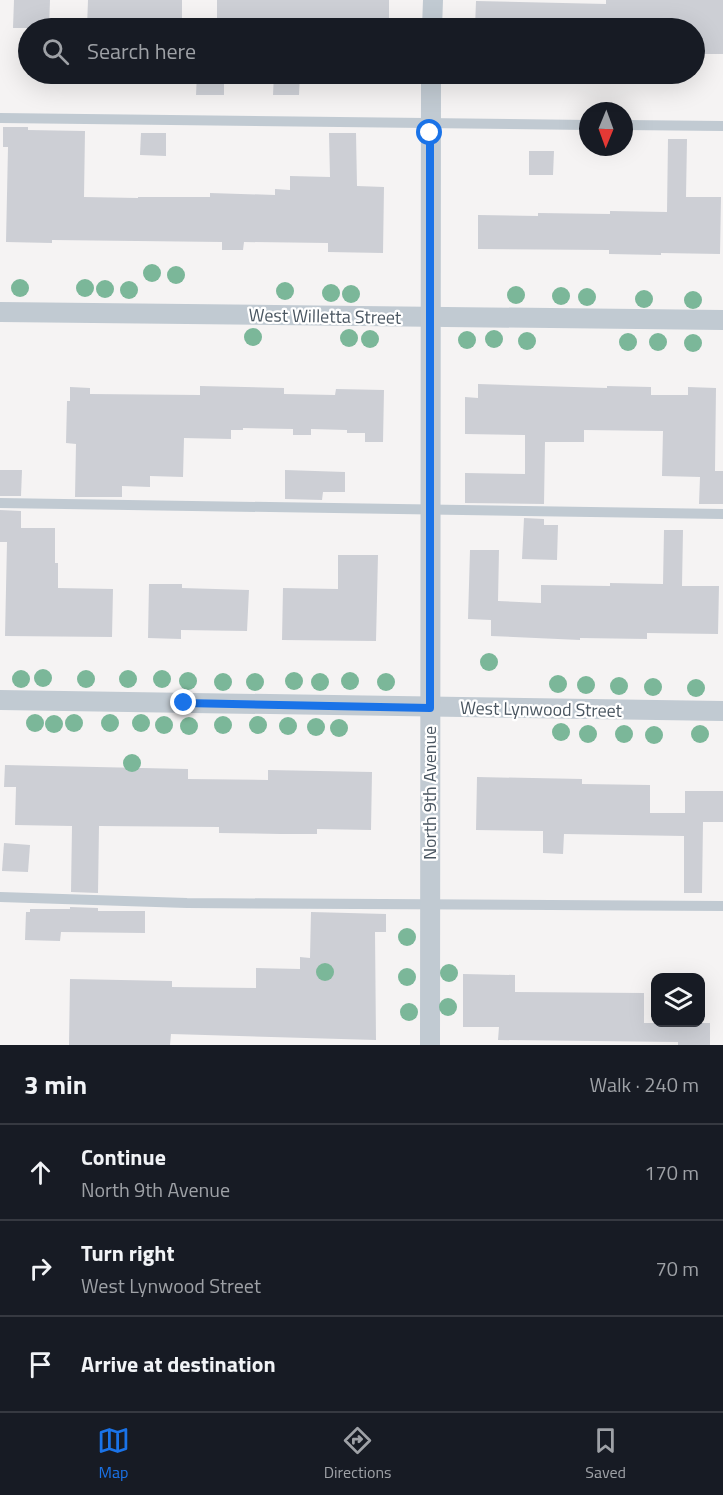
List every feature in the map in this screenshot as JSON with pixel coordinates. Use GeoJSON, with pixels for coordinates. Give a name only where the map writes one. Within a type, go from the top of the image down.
{"type":"FeatureCollection","features":[{"type":"Feature","properties":{"kind":"street"},"geometry":{"type":"LineString","coordinates":[[432,18],[433,0]]}},
{"type":"Feature","properties":{"kind":"street","name":"North 9th Avenue"},"geometry":{"type":"LineString","coordinates":[[429,1045],[431,84]]}},
{"type":"Feature","properties":{"kind":"street","name":"West Willetta Street"},"geometry":{"type":"LineString","coordinates":[[0,312],[723,320]]}},
{"type":"Feature","properties":{"kind":"street","name":"West Lynwood Street"},"geometry":{"type":"LineString","coordinates":[[0,700],[723,711]]}},
{"type":"Feature","properties":{"kind":"lane"},"geometry":{"type":"LineString","coordinates":[[0,118],[579,125]]}},
{"type":"Feature","properties":{"kind":"lane"},"geometry":{"type":"LineString","coordinates":[[633,125],[723,126]]}},
{"type":"Feature","properties":{"kind":"lane"},"geometry":{"type":"LineString","coordinates":[[0,503],[723,514]]}},
{"type":"Feature","properties":{"kind":"lane"},"geometry":{"type":"LineString","coordinates":[[0,897],[187,903],[723,906]]}},
{"type":"Feature","properties":{"kind":"building"},"geometry":{"type":"Polygon","coordinates":[[[14,0],[50,0],[49,18],[18,18],[18,28],[13,28],[14,0]]]}},
{"type":"Feature","properties":{"kind":"building"},"geometry":{"type":"Polygon","coordinates":[[[88,0],[182,0],[182,18],[87,18],[88,0]]]}},
{"type":"Feature","properties":{"kind":"building"},"geometry":{"type":"Polygon","coordinates":[[[217,0],[389,0],[389,18],[217,18],[217,0]]]}},
{"type":"Feature","properties":{"kind":"building"},"geometry":{"type":"Polygon","coordinates":[[[606,0],[723,0],[723,54],[705,54],[705,18],[475,18],[476,1],[606,4],[606,0]]]}},
{"type":"Feature","properties":{"kind":"building"},"geometry":{"type":"Polygon","coordinates":[[[197,84],[224,84],[224,95],[196,95],[197,84]]]}},
{"type":"Feature","properties":{"kind":"building"},"geometry":{"type":"Polygon","coordinates":[[[274,84],[300,84],[299,95],[273,95],[274,84]]]}},
{"type":"Feature","properties":{"kind":"building"},"geometry":{"type":"Polygon","coordinates":[[[3,127],[85,131],[84,197],[138,198],[210,197],[210,193],[275,195],[275,189],[290,190],[290,176],[330,177],[329,133],[356,133],[357,186],[384,187],[383,253],[328,252],[328,243],[244,242],[243,250],[222,250],[222,242],[52,240],[52,243],[6,242],[8,147],[3,147],[3,127]]]}},
{"type":"Feature","properties":{"kind":"building"},"geometry":{"type":"Polygon","coordinates":[[[141,133],[166,133],[166,156],[140,155],[141,133]]]}},
{"type":"Feature","properties":{"kind":"building"},"geometry":{"type":"Polygon","coordinates":[[[668,139],[687,139],[686,197],[721,197],[720,254],[609,254],[609,250],[478,249],[478,215],[538,216],[538,213],[667,212],[668,139]]]}},
{"type":"Feature","properties":{"kind":"building"},"geometry":{"type":"Polygon","coordinates":[[[529,151],[554,151],[553,175],[529,175],[529,151]]]}},
{"type":"Feature","properties":{"kind":"building"},"geometry":{"type":"Polygon","coordinates":[[[478,384],[651,387],[651,395],[688,395],[688,387],[716,388],[715,471],[723,471],[723,504],[699,504],[700,477],[662,476],[663,431],[584,430],[584,442],[545,442],[544,504],[465,503],[465,473],[525,474],[525,435],[465,434],[465,397],[478,398],[478,384]]]}},
{"type":"Feature","properties":{"kind":"building"},"geometry":{"type":"Polygon","coordinates":[[[200,386],[284,388],[284,394],[335,395],[336,389],[384,390],[383,442],[365,442],[365,433],[311,429],[311,435],[293,435],[293,429],[243,428],[243,430],[231,430],[231,439],[184,438],[183,477],[150,476],[150,487],[122,486],[122,497],[75,497],[76,444],[66,443],[67,401],[70,401],[70,387],[90,388],[90,394],[200,395],[200,386]]]}},
{"type":"Feature","properties":{"kind":"building"},"geometry":{"type":"Polygon","coordinates":[[[0,470],[22,470],[21,496],[0,496],[0,470]]]}},
{"type":"Feature","properties":{"kind":"building"},"geometry":{"type":"Polygon","coordinates":[[[285,470],[345,472],[345,492],[323,492],[322,500],[285,499],[285,470]]]}},
{"type":"Feature","properties":{"kind":"building"},"geometry":{"type":"Polygon","coordinates":[[[0,510],[21,511],[21,528],[55,528],[58,588],[113,589],[112,637],[5,636],[7,542],[0,542],[0,510]]]}},
{"type":"Feature","properties":{"kind":"building"},"geometry":{"type":"Polygon","coordinates":[[[524,518],[544,519],[544,525],[558,525],[557,560],[522,559],[524,518]]]}},
{"type":"Feature","properties":{"kind":"building"},"geometry":{"type":"Polygon","coordinates":[[[664,530],[683,530],[682,586],[719,586],[718,634],[647,633],[647,639],[580,638],[580,640],[491,636],[491,620],[468,619],[470,550],[499,550],[498,601],[541,603],[541,585],[663,584],[664,530]]]}},
{"type":"Feature","properties":{"kind":"building"},"geometry":{"type":"Polygon","coordinates":[[[338,555],[378,555],[376,641],[282,640],[283,588],[338,589],[338,555]]]}},
{"type":"Feature","properties":{"kind":"building"},"geometry":{"type":"Polygon","coordinates":[[[149,584],[182,584],[182,588],[249,590],[247,631],[181,630],[181,639],[148,638],[149,584]]]}},
{"type":"Feature","properties":{"kind":"building"},"geometry":{"type":"Polygon","coordinates":[[[5,765],[188,769],[188,779],[268,780],[268,770],[372,772],[371,830],[317,829],[317,834],[281,834],[219,833],[219,827],[99,826],[98,893],[71,892],[72,826],[15,825],[16,787],[4,787],[5,765]]]}},
{"type":"Feature","properties":{"kind":"building"},"geometry":{"type":"Polygon","coordinates":[[[477,777],[582,779],[582,784],[650,785],[650,813],[685,813],[685,791],[723,791],[723,822],[703,822],[702,893],[684,893],[684,836],[564,834],[563,854],[543,853],[543,831],[476,830],[477,777]]]}},
{"type":"Feature","properties":{"kind":"building"},"geometry":{"type":"Polygon","coordinates":[[[4,843],[30,845],[28,872],[2,871],[4,843]]]}},
{"type":"Feature","properties":{"kind":"building"},"geometry":{"type":"Polygon","coordinates":[[[70,907],[98,908],[98,911],[145,911],[145,933],[61,932],[60,941],[25,940],[26,912],[30,912],[30,909],[70,909],[70,907]]]}},
{"type":"Feature","properties":{"kind":"building"},"geometry":{"type":"Polygon","coordinates":[[[311,912],[386,914],[386,932],[375,932],[376,1040],[171,1034],[170,1045],[69,1045],[70,979],[172,981],[172,987],[256,988],[256,968],[300,969],[300,957],[310,958],[311,912]]]}},
{"type":"Feature","properties":{"kind":"building"},"geometry":{"type":"Polygon","coordinates":[[[463,974],[515,975],[515,992],[644,993],[644,1023],[651,1023],[651,1027],[705,1027],[705,1023],[710,1023],[710,1045],[678,1045],[678,1042],[498,1040],[499,1027],[463,1027],[463,974]]]}},
{"type":"Feature","properties":{"kind":"route"},"geometry":{"type":"LineString","coordinates":[[184,703],[430,708],[430,133]]}}]}
